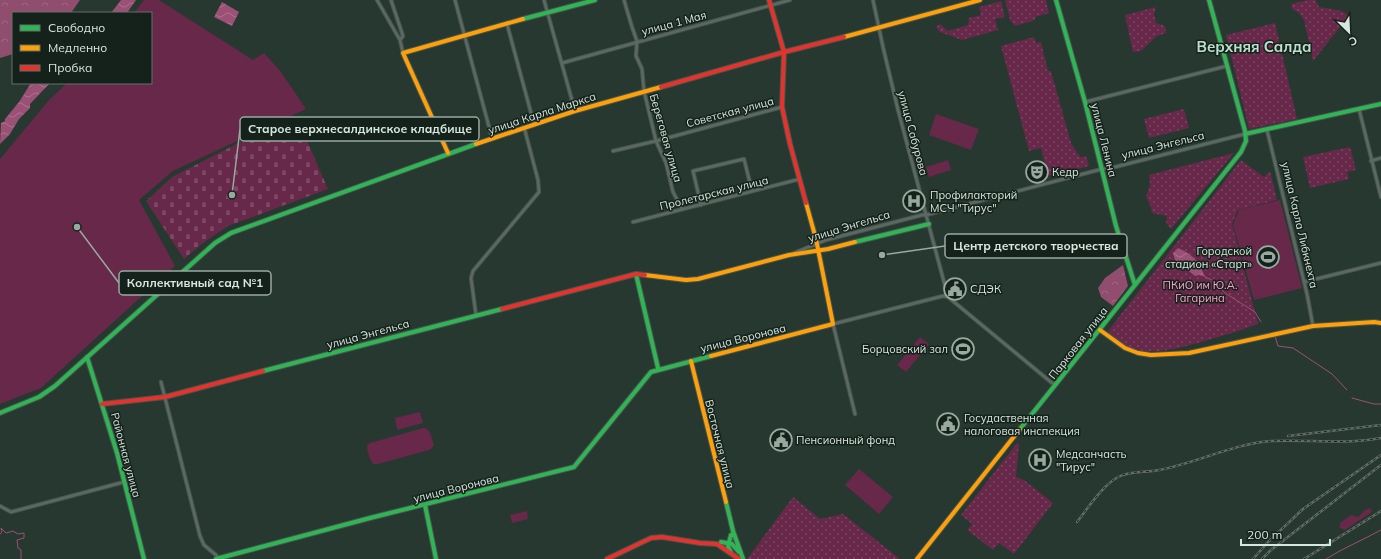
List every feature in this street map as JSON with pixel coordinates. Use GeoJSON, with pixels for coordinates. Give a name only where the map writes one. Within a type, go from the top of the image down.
{"type":"FeatureCollection","features":[{"type":"Feature","properties":{"kind":"street"},"geometry":{"type":"LineString","coordinates":[[377,0],[400,40],[403,53],[448,153]]}},
{"type":"Feature","properties":{"kind":"street"},"geometry":{"type":"LineString","coordinates":[[391,0],[402,36],[400,40]]}},
{"type":"Feature","properties":{"kind":"street"},"geometry":{"type":"LineString","coordinates":[[455,0],[492,138]]}},
{"type":"Feature","properties":{"kind":"street"},"geometry":{"type":"LineString","coordinates":[[544,0],[575,111]]}},
{"type":"Feature","properties":{"kind":"street"},"geometry":{"type":"LineString","coordinates":[[403,53],[595,0]]}},
{"type":"Feature","properties":{"kind":"street","name":"Береговая улица"},"geometry":{"type":"LineString","coordinates":[[624,0],[637,41],[636,56],[642,69],[644,91],[656,141],[666,163],[673,192],[682,209]]}},
{"type":"Feature","properties":{"kind":"street"},"geometry":{"type":"LineString","coordinates":[[769,0],[784,52],[782,106],[790,144],[817,243],[832,324],[855,414]]}},
{"type":"Feature","properties":{"kind":"street","name":"улица 1 Мая"},"geometry":{"type":"LineString","coordinates":[[562,63],[637,41],[790,0]]}},
{"type":"Feature","properties":{"kind":"street","name":"улица Сабурова"},"geometry":{"type":"LineString","coordinates":[[873,0],[897,104],[948,297]]}},
{"type":"Feature","properties":{"kind":"street","name":"улица Карла Маркса"},"geometry":{"type":"LineString","coordinates":[[0,413],[39,397],[55,386],[215,243],[231,233],[448,153],[575,111],[784,52],[980,0]]}},
{"type":"Feature","properties":{"kind":"street","name":"улица Ленина"},"geometry":{"type":"LineString","coordinates":[[1056,0],[1085,102],[1117,230],[1135,285]]}},
{"type":"Feature","properties":{"kind":"street"},"geometry":{"type":"LineString","coordinates":[[1209,0],[1245,134]]}},
{"type":"Feature","properties":{"kind":"street"},"geometry":{"type":"LineString","coordinates":[[507,24],[534,124]]}},
{"type":"Feature","properties":{"kind":"street"},"geometry":{"type":"LineString","coordinates":[[1085,102],[1227,66]]}},
{"type":"Feature","properties":{"kind":"street","name":"улица Энгельса"},"geometry":{"type":"LineString","coordinates":[[789,255],[817,243],[890,223],[1245,134],[1381,104]]}},
{"type":"Feature","properties":{"kind":"street","name":"Советская улица"},"geometry":{"type":"LineString","coordinates":[[613,151],[656,141],[782,106]]}},
{"type":"Feature","properties":{"kind":"street"},"geometry":{"type":"LineString","coordinates":[[1359,109],[1381,197]]}},
{"type":"Feature","properties":{"kind":"street"},"geometry":{"type":"LineString","coordinates":[[476,315],[471,278],[473,270],[540,192],[524,127]]}},
{"type":"Feature","properties":{"kind":"street","name":"улица Карла Либкнехта"},"geometry":{"type":"LineString","coordinates":[[1267,130],[1304,282],[1313,326]]}},
{"type":"Feature","properties":{"kind":"street","name":"Парковая улица"},"geometry":{"type":"LineString","coordinates":[[917,559],[1241,152],[1246,141],[1245,134]]}},
{"type":"Feature","properties":{"kind":"street"},"geometry":{"type":"LineString","coordinates":[[1371,161],[1381,158]]}},
{"type":"Feature","properties":{"kind":"street"},"geometry":{"type":"LineString","coordinates":[[701,205],[693,171],[744,159],[752,191]]}},
{"type":"Feature","properties":{"kind":"street","name":"Пролетарская улица"},"geometry":{"type":"LineString","coordinates":[[633,222],[800,179]]}},
{"type":"Feature","properties":{"kind":"street","name":"улица Энгельса"},"geometry":{"type":"LineString","coordinates":[[102,404],[165,397],[636,274],[686,280],[698,279],[789,255],[812,250],[818,251],[929,224]]}},
{"type":"Feature","properties":{"kind":"street"},"geometry":{"type":"LineString","coordinates":[[1304,282],[1381,263]]}},
{"type":"Feature","properties":{"kind":"street"},"geometry":{"type":"LineString","coordinates":[[636,274],[646,322],[658,368]]}},
{"type":"Feature","properties":{"kind":"street"},"geometry":{"type":"LineString","coordinates":[[832,324],[943,296],[948,297],[1030,366],[1052,383],[1057,384]]}},
{"type":"Feature","properties":{"kind":"street"},"geometry":{"type":"LineString","coordinates":[[1100,330],[1125,348],[1151,356],[1189,353],[1288,330],[1313,326],[1368,322],[1381,323]]}},
{"type":"Feature","properties":{"kind":"street","name":"улица Воронова"},"geometry":{"type":"LineString","coordinates":[[217,559],[574,467],[651,372],[658,368],[691,361],[832,324]]}},
{"type":"Feature","properties":{"kind":"street","name":"Районная улица"},"geometry":{"type":"LineString","coordinates":[[87,357],[102,404],[144,559]]}},
{"type":"Feature","properties":{"kind":"street","name":"Восточная улица"},"geometry":{"type":"LineString","coordinates":[[691,361],[733,535],[740,558]]}},
{"type":"Feature","properties":{"kind":"street"},"geometry":{"type":"LineString","coordinates":[[161,382],[200,536],[204,545],[216,555],[217,559]]}},
{"type":"Feature","properties":{"kind":"street"},"geometry":{"type":"LineString","coordinates":[[0,506],[10,512],[124,482]]}},
{"type":"Feature","properties":{"kind":"street"},"geometry":{"type":"LineString","coordinates":[[425,505],[436,559]]}},
{"type":"Feature","properties":{"kind":"street"},"geometry":{"type":"LineString","coordinates":[[719,543],[733,535]]}},
{"type":"Feature","properties":{"kind":"street"},"geometry":{"type":"LineString","coordinates":[[727,549],[728,543],[733,535]]}},
{"type":"Feature","properties":{"kind":"street"},"geometry":{"type":"LineString","coordinates":[[733,535],[734,546],[740,558]]}},
{"type":"Feature","properties":{"kind":"street"},"geometry":{"type":"LineString","coordinates":[[607,559],[651,538],[662,537],[700,543],[728,543],[734,546]]}},
{"type":"Feature","properties":{"kind":"street"},"geometry":{"type":"LineString","coordinates":[[719,543],[740,558]]}},
{"type":"Feature","properties":{"kind":"street"},"geometry":{"type":"LineString","coordinates":[[727,549],[734,546]]}},
{"type":"Feature","properties":{"kind":"green space"},"geometry":{"type":"Polygon","coordinates":[[[0,0],[80,0],[72,12],[12,12],[12,54],[0,58],[0,0]]]}},
{"type":"Feature","properties":{"kind":"green space"},"geometry":{"type":"Polygon","coordinates":[[[144,0],[159,0],[253,60],[264,53],[281,72],[306,109],[173,171],[139,200],[175,266],[41,388],[0,404],[0,159],[49,100],[66,84],[152,84],[152,12],[135,12],[144,0]]]}},
{"type":"Feature","properties":{"kind":"green space"},"geometry":{"type":"Polygon","coordinates":[[[1005,0],[1046,0],[1049,13],[1035,17],[1035,20],[1015,26],[1010,20],[1005,0]]]}},
{"type":"Feature","properties":{"kind":"green space"},"geometry":{"type":"Polygon","coordinates":[[[1315,0],[1319,7],[1342,11],[1349,16],[1313,61],[1304,20],[1299,13],[1292,9],[1291,4],[1315,0]]]}},
{"type":"Feature","properties":{"kind":"green space"},"geometry":{"type":"Polygon","coordinates":[[[1001,1],[1005,17],[995,19],[998,30],[962,40],[940,32],[936,27],[940,24],[948,31],[968,25],[969,18],[981,15],[979,7],[1001,1]]]}},
{"type":"Feature","properties":{"kind":"green space"},"geometry":{"type":"Polygon","coordinates":[[[1156,7],[1154,14],[1156,23],[1165,26],[1166,33],[1157,36],[1141,51],[1133,52],[1125,15],[1156,7]]]}},
{"type":"Feature","properties":{"kind":"green space"},"geometry":{"type":"Polygon","coordinates":[[[1275,23],[1297,119],[1249,129],[1226,35],[1275,23]]]}},
{"type":"Feature","properties":{"kind":"green space"},"geometry":{"type":"Polygon","coordinates":[[[1034,37],[1036,43],[1041,42],[1048,71],[1051,71],[1071,143],[1080,157],[1086,156],[1089,166],[1048,176],[1041,148],[1029,151],[1001,46],[1034,37]]]}},
{"type":"Feature","properties":{"kind":"green space"},"geometry":{"type":"Polygon","coordinates":[[[1184,109],[1189,128],[1149,138],[1144,119],[1184,109]]]}},
{"type":"Feature","properties":{"kind":"green space"},"geometry":{"type":"Polygon","coordinates":[[[936,114],[979,129],[971,150],[929,135],[936,114]]]}},
{"type":"Feature","properties":{"kind":"green space"},"geometry":{"type":"Polygon","coordinates":[[[278,129],[304,134],[328,189],[228,226],[203,243],[184,259],[146,201],[172,177],[248,138],[278,129]]]}},
{"type":"Feature","properties":{"kind":"green space"},"geometry":{"type":"Polygon","coordinates":[[[1350,147],[1356,170],[1347,172],[1349,179],[1310,188],[1303,157],[1350,147]]]}},
{"type":"Feature","properties":{"kind":"green space"},"geometry":{"type":"Polygon","coordinates":[[[1234,153],[1171,229],[1166,223],[1167,216],[1152,213],[1146,197],[1150,184],[1149,175],[1234,153]]]}},
{"type":"Feature","properties":{"kind":"green space"},"geometry":{"type":"Polygon","coordinates":[[[948,160],[951,170],[929,177],[926,167],[948,160]]]}},
{"type":"Feature","properties":{"kind":"green space","name":"ПКиО им Ю.А. Гагарина"},"geometry":{"type":"Polygon","coordinates":[[[1241,160],[1264,177],[1270,171],[1277,200],[1238,210],[1232,224],[1258,324],[1195,344],[1168,350],[1142,351],[1118,341],[1108,331],[1241,160]]]}},
{"type":"Feature","properties":{"kind":"green space","name":"Городской стадион «Старт»"},"geometry":{"type":"Polygon","coordinates":[[[1280,200],[1302,288],[1254,300],[1233,225],[1239,210],[1280,200]]]}},
{"type":"Feature","properties":{"kind":"green space"},"geometry":{"type":"Polygon","coordinates":[[[1123,265],[1128,286],[1113,306],[1101,297],[1098,288],[1105,278],[1123,265]]]}},
{"type":"Feature","properties":{"kind":"green space"},"geometry":{"type":"Polygon","coordinates":[[[920,337],[929,344],[906,372],[897,365],[920,337]]]}},
{"type":"Feature","properties":{"kind":"green space"},"geometry":{"type":"Polygon","coordinates":[[[420,412],[423,423],[397,430],[395,418],[420,412]]]}},
{"type":"Feature","properties":{"kind":"green space"},"geometry":{"type":"Polygon","coordinates":[[[426,428],[430,434],[434,445],[432,448],[378,464],[373,464],[368,454],[367,445],[426,428]]]}},
{"type":"Feature","properties":{"kind":"green space"},"geometry":{"type":"Polygon","coordinates":[[[1017,443],[1019,444],[1016,477],[1024,480],[1053,503],[1014,554],[999,543],[993,550],[967,530],[972,524],[961,515],[1017,443]]]}},
{"type":"Feature","properties":{"kind":"green space"},"geometry":{"type":"Polygon","coordinates":[[[859,469],[893,497],[879,514],[845,485],[859,469]]]}},
{"type":"Feature","properties":{"kind":"green space"},"geometry":{"type":"Polygon","coordinates":[[[793,497],[820,519],[843,514],[900,559],[747,559],[793,497]]]}},
{"type":"Feature","properties":{"kind":"green space"},"geometry":{"type":"Polygon","coordinates":[[[1370,508],[1372,512],[1345,530],[1340,528],[1340,523],[1351,515],[1358,517],[1365,510],[1370,508]]]}},
{"type":"Feature","properties":{"kind":"green space"},"geometry":{"type":"Polygon","coordinates":[[[527,511],[528,519],[512,523],[510,515],[527,511]]]}},
{"type":"Feature","properties":{"kind":"water"},"geometry":{"type":"Polygon","coordinates":[[[121,0],[136,0],[128,12],[112,12],[121,0]]]}},
{"type":"Feature","properties":{"kind":"water"},"geometry":{"type":"Polygon","coordinates":[[[222,2],[239,12],[232,26],[214,17],[222,2]]]}},
{"type":"Feature","properties":{"kind":"water"},"geometry":{"type":"Polygon","coordinates":[[[30,84],[49,84],[30,104],[30,108],[19,119],[10,134],[0,144],[1,123],[5,121],[30,84]]]}},
{"type":"Feature","properties":{"kind":"water"},"geometry":{"type":"Polygon","coordinates":[[[1178,248],[1188,253],[1196,260],[1206,277],[1199,275],[1195,276],[1175,260],[1173,253],[1178,248]]]}},
{"type":"Feature","properties":{"kind":"waterway"},"geometry":{"type":"LineString","coordinates":[[1205,277],[1214,281],[1225,293],[1255,312],[1261,322]]}},
{"type":"Feature","properties":{"kind":"waterway"},"geometry":{"type":"LineString","coordinates":[[1275,336],[1278,346],[1293,348],[1332,374],[1347,390]]}},
{"type":"Feature","properties":{"kind":"waterway"},"geometry":{"type":"LineString","coordinates":[[1352,398],[1374,404],[1381,404]]}},
{"type":"Feature","properties":{"kind":"waterway"},"geometry":{"type":"LineString","coordinates":[[0,534],[2,532],[1,528],[6,533],[13,531],[18,534],[24,533],[24,538],[17,540],[18,548],[21,550],[21,559]]}},
{"type":"Feature","properties":{"kind":"waterway"},"geometry":{"type":"LineString","coordinates":[[1326,559],[1381,530]]}},
{"type":"Feature","properties":{"kind":"railway"},"geometry":{"type":"LineString","coordinates":[[1288,436],[1381,425]]}},
{"type":"Feature","properties":{"kind":"railway"},"geometry":{"type":"LineString","coordinates":[[1077,522],[1106,486],[1118,477],[1128,473],[1154,471],[1173,467],[1242,446],[1271,441],[1353,441],[1381,438]]}},
{"type":"Feature","properties":{"kind":"railway"},"geometry":{"type":"LineString","coordinates":[[1253,559],[1268,542],[1303,509],[1381,455]]}},
{"type":"Feature","properties":{"kind":"railway"},"geometry":{"type":"LineString","coordinates":[[1262,559],[1271,550],[1381,465]]}},
{"type":"Feature","properties":{"kind":"railway"},"geometry":{"type":"LineString","coordinates":[[1304,559],[1381,511]]}},
{"type":"Feature","properties":{"kind":"traffic: fast"},"geometry":{"type":"LineString","coordinates":[[523,19],[595,0]]}},
{"type":"Feature","properties":{"kind":"traffic: fast"},"geometry":{"type":"LineString","coordinates":[[1020,429],[1135,285],[1116,226],[1085,102],[1056,0]]}},
{"type":"Feature","properties":{"kind":"traffic: fast"},"geometry":{"type":"LineString","coordinates":[[1135,285],[1241,152],[1246,141],[1245,131],[1209,0]]}},
{"type":"Feature","properties":{"kind":"traffic: fast"},"geometry":{"type":"LineString","coordinates":[[1245,134],[1381,104]]}},
{"type":"Feature","properties":{"kind":"traffic: fast"},"geometry":{"type":"LineString","coordinates":[[0,413],[39,397],[55,386],[215,243],[231,233],[476,144]]}},
{"type":"Feature","properties":{"kind":"traffic: fast"},"geometry":{"type":"LineString","coordinates":[[855,242],[929,224]]}},
{"type":"Feature","properties":{"kind":"traffic: fast"},"geometry":{"type":"LineString","coordinates":[[636,274],[658,368]]}},
{"type":"Feature","properties":{"kind":"traffic: fast"},"geometry":{"type":"LineString","coordinates":[[263,371],[502,309]]}},
{"type":"Feature","properties":{"kind":"traffic: fast"},"geometry":{"type":"LineString","coordinates":[[216,559],[370,518],[574,467],[651,372],[711,356]]}},
{"type":"Feature","properties":{"kind":"traffic: fast"},"geometry":{"type":"LineString","coordinates":[[87,357],[117,453],[144,559]]}},
{"type":"Feature","properties":{"kind":"traffic: fast"},"geometry":{"type":"LineString","coordinates":[[726,502],[733,531],[743,559]]}},
{"type":"Feature","properties":{"kind":"traffic: fast"},"geometry":{"type":"LineString","coordinates":[[425,505],[436,559]]}},
{"type":"Feature","properties":{"kind":"traffic: fast"},"geometry":{"type":"LineString","coordinates":[[731,535],[728,546],[731,553]]}},
{"type":"Feature","properties":{"kind":"traffic: fast"},"geometry":{"type":"LineString","coordinates":[[721,542],[732,544],[739,552]]}},
{"type":"Feature","properties":{"kind":"traffic: slow"},"geometry":{"type":"LineString","coordinates":[[844,37],[980,0]]}},
{"type":"Feature","properties":{"kind":"traffic: slow"},"geometry":{"type":"LineString","coordinates":[[448,153],[403,53],[523,19]]}},
{"type":"Feature","properties":{"kind":"traffic: slow"},"geometry":{"type":"LineString","coordinates":[[476,144],[575,111],[661,87]]}},
{"type":"Feature","properties":{"kind":"traffic: slow"},"geometry":{"type":"LineString","coordinates":[[711,356],[833,324],[816,239],[806,203]]}},
{"type":"Feature","properties":{"kind":"traffic: slow"},"geometry":{"type":"LineString","coordinates":[[645,275],[686,280],[698,279],[789,255],[828,249],[855,242]]}},
{"type":"Feature","properties":{"kind":"traffic: slow"},"geometry":{"type":"LineString","coordinates":[[1100,330],[1125,348],[1138,353],[1151,355],[1189,353],[1313,326],[1374,322],[1381,323]]}},
{"type":"Feature","properties":{"kind":"traffic: slow"},"geometry":{"type":"LineString","coordinates":[[691,361],[726,502]]}},
{"type":"Feature","properties":{"kind":"traffic: slow"},"geometry":{"type":"LineString","coordinates":[[917,559],[1020,429]]}},
{"type":"Feature","properties":{"kind":"traffic: jam"},"geometry":{"type":"LineString","coordinates":[[769,0],[784,52],[782,107],[790,144],[806,203]]}},
{"type":"Feature","properties":{"kind":"traffic: jam"},"geometry":{"type":"LineString","coordinates":[[661,87],[784,52],[844,37]]}},
{"type":"Feature","properties":{"kind":"traffic: jam"},"geometry":{"type":"LineString","coordinates":[[502,309],[636,274],[645,275]]}},
{"type":"Feature","properties":{"kind":"traffic: jam"},"geometry":{"type":"LineString","coordinates":[[102,404],[165,397],[263,371]]}},
{"type":"Feature","properties":{"kind":"traffic: jam"},"geometry":{"type":"LineString","coordinates":[[607,559],[651,538],[662,537],[717,544],[739,559]]}},
{"type":"Feature","properties":{"kind":"place","name":"Кедр"},"geometry":{"type":"Point","coordinates":[1037,172]}},
{"type":"Feature","properties":{"kind":"place","name":"Старое верхнесалдинское кладбище"},"geometry":{"type":"Point","coordinates":[232,195]}},
{"type":"Feature","properties":{"kind":"place","name":"Профилакторий МСЧ \"Тирус\""},"geometry":{"type":"Point","coordinates":[914,201]}},
{"type":"Feature","properties":{"kind":"place","name":"Коллективный сад №1"},"geometry":{"type":"Point","coordinates":[77,227]}},
{"type":"Feature","properties":{"kind":"place","name":"Центр детского творчества"},"geometry":{"type":"Point","coordinates":[882,255]}},
{"type":"Feature","properties":{"kind":"place","name":"Городской стадион «Старт»"},"geometry":{"type":"Point","coordinates":[1268,257]}},
{"type":"Feature","properties":{"kind":"place","name":"СДЭК"},"geometry":{"type":"Point","coordinates":[955,289]}},
{"type":"Feature","properties":{"kind":"place","name":"Борцовский зал"},"geometry":{"type":"Point","coordinates":[963,349]}},
{"type":"Feature","properties":{"kind":"place","name":"Госудаственная налоговая инспекция"},"geometry":{"type":"Point","coordinates":[948,424]}},
{"type":"Feature","properties":{"kind":"place","name":"Пенсионный фонд"},"geometry":{"type":"Point","coordinates":[781,440]}},
{"type":"Feature","properties":{"kind":"place","name":"Медсанчасть \"Тирус\""},"geometry":{"type":"Point","coordinates":[1040,460]}},
{"type":"Feature","properties":{"kind":"district","name":"Верхняя Салда"},"geometry":{"type":"Point","coordinates":[1254,47]}}]}
